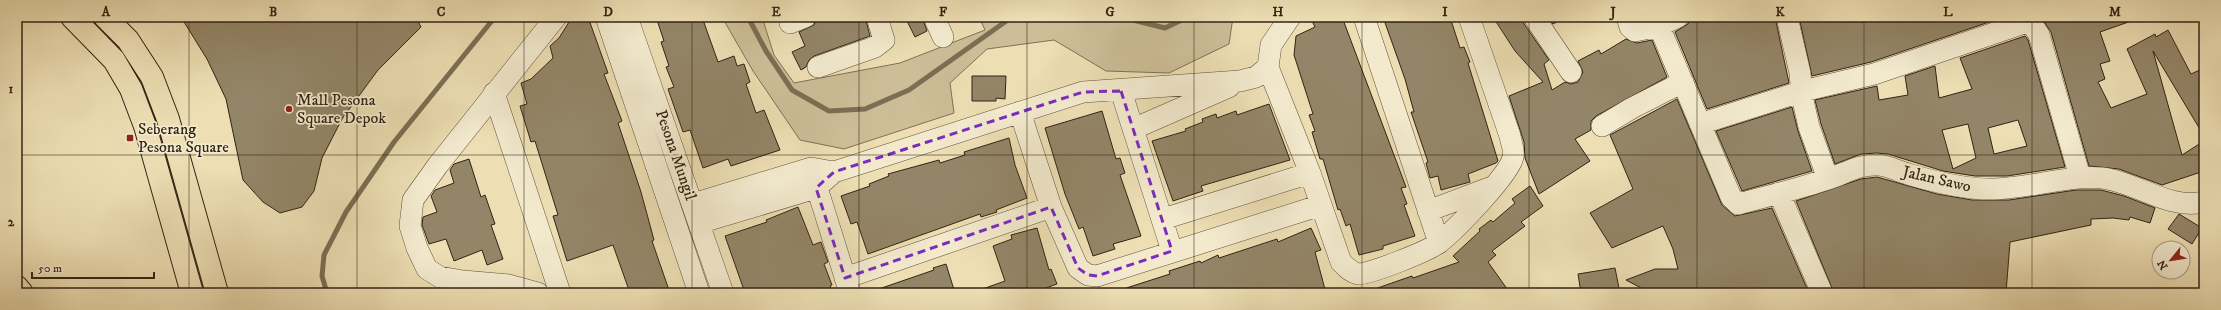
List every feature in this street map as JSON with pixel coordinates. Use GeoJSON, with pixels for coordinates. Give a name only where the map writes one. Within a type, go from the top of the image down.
{"type":"FeatureCollection","features":[{"type":"Feature","properties":{"kind":"highway"},"geometry":{"type":"LineString","coordinates":[[72,17],[114,60],[131,89],[145,126],[192,293]]}},
{"type":"Feature","properties":{"kind":"highway"},"geometry":{"type":"LineString","coordinates":[[105,17],[128,40],[152,77],[168,119],[217,293]]}},
{"type":"Feature","properties":{"kind":"highway"},"geometry":{"type":"LineString","coordinates":[[17,287],[22,293]]}},
{"type":"Feature","properties":{"kind":"street"},"geometry":{"type":"LineString","coordinates":[[538,293],[509,284],[463,281],[440,277],[427,269],[417,248],[410,226],[413,200],[494,93],[556,17]]}},
{"type":"Feature","properties":{"kind":"street","name":"Pesona Mungil"},"geometry":{"type":"LineString","coordinates":[[606,17],[699,293]]}},
{"type":"Feature","properties":{"kind":"street","name":"Pesona Mungil"},"geometry":{"type":"LineString","coordinates":[[627,17],[723,293]]}},
{"type":"Feature","properties":{"kind":"street"},"geometry":{"type":"LineString","coordinates":[[818,67],[875,47],[884,40],[877,17]]}},
{"type":"Feature","properties":{"kind":"street"},"geometry":{"type":"LineString","coordinates":[[934,17],[943,38]]}},
{"type":"Feature","properties":{"kind":"street"},"geometry":{"type":"LineString","coordinates":[[1290,17],[1271,45],[1268,67],[1310,173],[1341,262],[1349,270],[1359,274],[1398,262],[1439,243],[1495,186],[1510,166],[1514,157],[1510,136],[1469,17]]}},
{"type":"Feature","properties":{"kind":"street"},"geometry":{"type":"LineString","coordinates":[[1364,17],[1439,243]]}},
{"type":"Feature","properties":{"kind":"street"},"geometry":{"type":"LineString","coordinates":[[1534,17],[1571,72]]}},
{"type":"Feature","properties":{"kind":"street"},"geometry":{"type":"LineString","coordinates":[[1627,17],[1632,30],[1659,26],[1678,17]]}},
{"type":"Feature","properties":{"kind":"street"},"geometry":{"type":"LineString","coordinates":[[1787,17],[1809,127],[1828,179]]}},
{"type":"Feature","properties":{"kind":"street"},"geometry":{"type":"LineString","coordinates":[[1659,26],[1700,124],[1803,91],[1874,74],[2023,20],[2034,27],[2039,35],[2080,178]]}},
{"type":"Feature","properties":{"kind":"street"},"geometry":{"type":"LineString","coordinates":[[696,214],[816,188],[834,172],[1083,92],[1121,91],[1240,81],[1256,77],[1268,67]]}},
{"type":"Feature","properties":{"kind":"street"},"geometry":{"type":"LineString","coordinates":[[1133,129],[1180,110],[1240,81]]}},
{"type":"Feature","properties":{"kind":"street"},"geometry":{"type":"LineString","coordinates":[[1602,126],[1632,108],[1683,82]]}},
{"type":"Feature","properties":{"kind":"street"},"geometry":{"type":"LineString","coordinates":[[1121,91],[1172,251]]}},
{"type":"Feature","properties":{"kind":"street"},"geometry":{"type":"LineString","coordinates":[[494,93],[560,293]]}},
{"type":"Feature","properties":{"kind":"street"},"geometry":{"type":"LineString","coordinates":[[1020,112],[1051,207],[1078,268],[1088,275],[1097,276],[1321,205]]}},
{"type":"Feature","properties":{"kind":"street","name":"Jalan Sawo"},"geometry":{"type":"LineString","coordinates":[[1700,124],[1735,203],[1738,204],[1828,179],[1852,169],[1875,164],[1888,166],[1908,174],[1979,189],[2009,188],[2080,178],[2104,178],[2182,204],[2204,202]]}},
{"type":"Feature","properties":{"kind":"street"},"geometry":{"type":"LineString","coordinates":[[696,214],[811,168],[834,172]]}},
{"type":"Feature","properties":{"kind":"street"},"geometry":{"type":"LineString","coordinates":[[811,168],[847,286],[1051,207]]}},
{"type":"Feature","properties":{"kind":"street"},"geometry":{"type":"LineString","coordinates":[[1162,219],[1310,173]]}},
{"type":"Feature","properties":{"kind":"street"},"geometry":{"type":"LineString","coordinates":[[1428,211],[1495,186]]}},
{"type":"Feature","properties":{"kind":"street"},"geometry":{"type":"LineString","coordinates":[[1779,193],[1822,293]]}},
{"type":"Feature","properties":{"kind":"highlighted area"},"geometry":{"type":"Polygon","coordinates":[[[1121,91],[1172,251],[1097,276],[1088,275],[1078,268],[1051,207],[845,278],[816,188],[834,172],[1083,92],[1121,91]]]}},
{"type":"Feature","properties":{"kind":"shaded area"},"geometry":{"type":"Polygon","coordinates":[[[722,17],[762,17],[774,55],[794,83],[900,63],[985,30],[979,17],[1233,17],[1229,44],[1169,73],[1106,71],[1054,40],[987,49],[950,83],[954,113],[844,149],[800,140],[753,71],[722,17]]]}},
{"type":"Feature","properties":{"kind":"building","name":"Mall Pesona Square Depok"},"geometry":{"type":"Polygon","coordinates":[[[181,17],[416,17],[421,27],[378,70],[342,119],[322,158],[314,191],[302,207],[280,213],[263,202],[243,180],[226,99],[207,59],[181,17]]]}},
{"type":"Feature","properties":{"kind":"building"},"geometry":{"type":"Polygon","coordinates":[[[581,17],[588,17],[608,73],[604,74],[622,121],[618,123],[641,192],[654,240],[652,241],[670,293],[630,293],[613,245],[567,261],[553,216],[558,215],[535,141],[531,142],[520,106],[527,104],[521,83],[531,79],[553,58],[550,46],[559,38],[569,22],[581,17]]]}},
{"type":"Feature","properties":{"kind":"building"},"geometry":{"type":"Polygon","coordinates":[[[656,17],[702,17],[718,62],[734,56],[737,66],[744,64],[750,82],[746,84],[756,113],[764,110],[780,150],[731,166],[728,159],[703,168],[690,130],[683,132],[668,89],[674,87],[666,67],[669,66],[661,42],[664,41],[656,17]]]}},
{"type":"Feature","properties":{"kind":"building"},"geometry":{"type":"Polygon","coordinates":[[[817,17],[865,17],[870,36],[814,56],[809,60],[806,67],[801,70],[792,52],[805,46],[799,32],[814,25],[817,17]]]}},
{"type":"Feature","properties":{"kind":"building"},"geometry":{"type":"Polygon","coordinates":[[[905,17],[922,17],[927,31],[915,37],[905,17]]]}},
{"type":"Feature","properties":{"kind":"building"},"geometry":{"type":"Polygon","coordinates":[[[1310,17],[1342,17],[1406,187],[1401,188],[1407,204],[1404,205],[1415,236],[1383,246],[1383,249],[1359,255],[1350,224],[1346,226],[1340,209],[1338,210],[1323,159],[1320,159],[1312,132],[1315,131],[1309,115],[1313,114],[1294,55],[1296,36],[1315,27],[1310,17]]]}},
{"type":"Feature","properties":{"kind":"building"},"geometry":{"type":"Polygon","coordinates":[[[1383,17],[1450,17],[1460,48],[1464,47],[1470,62],[1468,63],[1498,161],[1468,174],[1470,182],[1441,190],[1438,176],[1430,178],[1426,163],[1428,162],[1411,112],[1414,112],[1405,79],[1383,17]]]}},
{"type":"Feature","properties":{"kind":"building"},"geometry":{"type":"Polygon","coordinates":[[[1493,17],[1522,17],[1524,24],[1549,60],[1544,64],[1552,90],[1565,82],[1571,84],[1578,82],[1583,72],[1578,61],[1599,50],[1601,54],[1626,39],[1637,43],[1652,40],[1667,77],[1596,116],[1591,121],[1591,130],[1575,139],[1590,161],[1539,194],[1525,158],[1524,142],[1509,96],[1543,82],[1515,51],[1493,17]]]}},
{"type":"Feature","properties":{"kind":"building"},"geometry":{"type":"Polygon","coordinates":[[[1548,17],[1566,17],[1553,24],[1548,17]]]}},
{"type":"Feature","properties":{"kind":"building"},"geometry":{"type":"Polygon","coordinates":[[[1690,17],[1775,17],[1789,83],[1707,109],[1675,32],[1688,24],[1690,17]]]}},
{"type":"Feature","properties":{"kind":"building"},"geometry":{"type":"Polygon","coordinates":[[[1799,17],[2004,17],[1871,62],[1812,76],[1799,17]]]}},
{"type":"Feature","properties":{"kind":"building"},"geometry":{"type":"Polygon","coordinates":[[[2053,17],[2136,17],[2137,19],[2100,32],[2110,61],[2100,64],[2105,79],[2098,82],[2111,108],[2147,94],[2127,49],[2155,34],[2156,37],[2168,30],[2191,74],[2204,68],[2204,136],[2153,51],[2182,155],[2204,141],[2204,171],[2162,185],[2119,169],[2089,166],[2051,32],[2043,20],[2053,17]]]}},
{"type":"Feature","properties":{"kind":"building"},"geometry":{"type":"Polygon","coordinates":[[[2025,36],[2028,40],[2065,167],[2007,176],[1975,176],[1943,171],[1888,154],[1877,153],[1861,154],[1835,164],[1821,124],[1815,100],[1877,86],[1879,100],[1908,95],[1905,76],[1935,66],[1939,98],[1972,89],[1960,58],[2025,36]],[[2018,120],[1988,128],[1994,154],[2027,146],[2018,120]],[[1968,124],[1942,130],[1953,169],[1976,158],[1968,124]]]}},
{"type":"Feature","properties":{"kind":"building"},"geometry":{"type":"Polygon","coordinates":[[[972,76],[1006,76],[1005,99],[996,98],[996,101],[972,101],[972,76]]]}},
{"type":"Feature","properties":{"kind":"building"},"geometry":{"type":"Polygon","coordinates":[[[1677,99],[1722,205],[1735,216],[1772,208],[1809,293],[1680,293],[1680,291],[1643,289],[1626,280],[1655,269],[1678,269],[1673,249],[1663,226],[1612,248],[1590,213],[1633,189],[1610,135],[1677,99]]]}},
{"type":"Feature","properties":{"kind":"building"},"geometry":{"type":"Polygon","coordinates":[[[1269,104],[1290,160],[1201,186],[1203,191],[1173,201],[1152,141],[1186,131],[1185,129],[1203,122],[1202,119],[1216,114],[1217,118],[1236,111],[1237,115],[1269,104]]]}},
{"type":"Feature","properties":{"kind":"building"},"geometry":{"type":"Polygon","coordinates":[[[1792,107],[1798,131],[1812,171],[1742,191],[1716,131],[1792,107]]]}},
{"type":"Feature","properties":{"kind":"building"},"geometry":{"type":"Polygon","coordinates":[[[1102,111],[1116,159],[1120,158],[1125,173],[1120,175],[1141,236],[1113,244],[1115,249],[1093,256],[1083,227],[1079,229],[1065,194],[1045,128],[1102,111]]]}},
{"type":"Feature","properties":{"kind":"building"},"geometry":{"type":"Polygon","coordinates":[[[1009,138],[1015,165],[1027,198],[996,210],[997,212],[981,217],[980,214],[868,254],[857,222],[851,224],[841,196],[870,186],[869,184],[889,176],[888,174],[939,160],[940,163],[965,155],[964,152],[1009,138]]]}},
{"type":"Feature","properties":{"kind":"building"},"geometry":{"type":"Polygon","coordinates":[[[469,159],[481,197],[485,195],[495,224],[491,225],[503,259],[487,265],[482,250],[454,261],[446,239],[429,244],[422,225],[423,217],[437,212],[431,196],[435,190],[454,183],[450,170],[454,164],[469,159]]]}},
{"type":"Feature","properties":{"kind":"building"},"geometry":{"type":"Polygon","coordinates":[[[1877,177],[1937,194],[1972,200],[2009,200],[2076,190],[2101,190],[2124,196],[2155,208],[2150,223],[2130,217],[2129,220],[2113,218],[2091,219],[2091,225],[2010,242],[2006,293],[1834,293],[1796,201],[1861,179],[1877,177]]]}},
{"type":"Feature","properties":{"kind":"building"},"geometry":{"type":"Polygon","coordinates":[[[1530,186],[1543,206],[1521,222],[1525,226],[1492,251],[1496,255],[1488,262],[1510,293],[1369,293],[1369,291],[1412,276],[1413,278],[1459,262],[1453,256],[1480,231],[1479,229],[1491,220],[1493,222],[1515,203],[1512,199],[1530,186]]]}},
{"type":"Feature","properties":{"kind":"building"},"geometry":{"type":"Polygon","coordinates":[[[798,207],[813,245],[821,242],[828,262],[824,264],[832,285],[830,286],[832,293],[745,293],[725,236],[767,222],[766,220],[798,207]]]}},
{"type":"Feature","properties":{"kind":"building"},"geometry":{"type":"Polygon","coordinates":[[[2179,214],[2202,228],[2192,244],[2191,240],[2186,240],[2168,229],[2179,214]]]}},
{"type":"Feature","properties":{"kind":"building"},"geometry":{"type":"Polygon","coordinates":[[[1037,228],[1049,270],[1051,269],[1057,284],[1032,293],[978,293],[977,291],[1005,281],[993,246],[1012,239],[1011,235],[1037,228]]]}},
{"type":"Feature","properties":{"kind":"building"},"geometry":{"type":"Polygon","coordinates":[[[1311,228],[1321,250],[1315,252],[1326,293],[1120,293],[1120,290],[1170,274],[1169,271],[1200,261],[1201,263],[1218,255],[1219,258],[1277,239],[1278,242],[1311,228]]]}},
{"type":"Feature","properties":{"kind":"building"},"geometry":{"type":"Polygon","coordinates":[[[946,264],[955,293],[873,293],[873,291],[934,270],[933,268],[946,264]]]}},
{"type":"Feature","properties":{"kind":"building"},"geometry":{"type":"Polygon","coordinates":[[[1615,268],[1620,293],[1581,293],[1578,274],[1615,268]]]}},
{"type":"Feature","properties":{"kind":"waterway"},"geometry":{"type":"LineString","coordinates":[[327,293],[322,276],[324,255],[346,212],[394,142],[495,17]]}},
{"type":"Feature","properties":{"kind":"waterway"},"geometry":{"type":"LineString","coordinates":[[748,17],[766,51],[792,90],[829,111],[865,109],[909,90],[1012,17]]}},
{"type":"Feature","properties":{"kind":"waterway"},"geometry":{"type":"LineString","coordinates":[[1121,17],[1165,28],[1188,17]]}},
{"type":"Feature","properties":{"kind":"place","name":"Mall Pesona Square Depok"},"geometry":{"type":"Point","coordinates":[289,109]}},
{"type":"Feature","properties":{"kind":"place","name":"Seberang Pesona Square"},"geometry":{"type":"Point","coordinates":[130,138]}}]}
